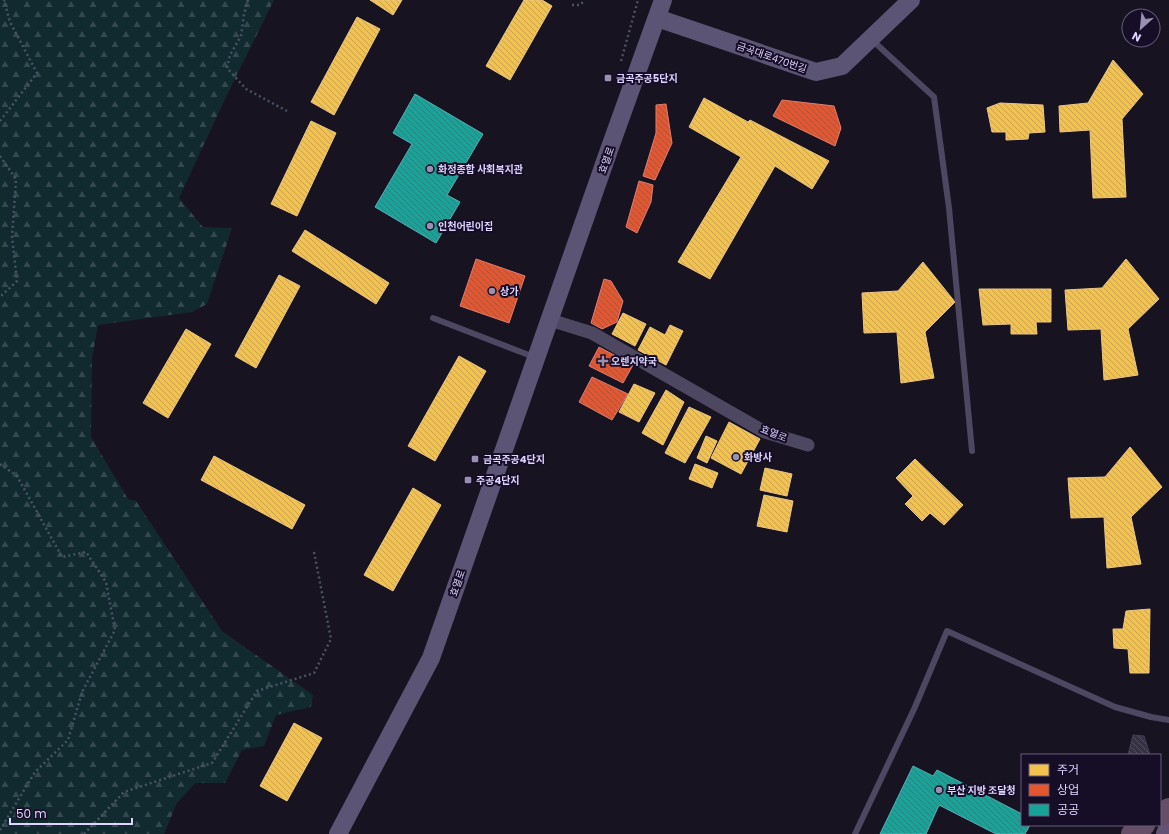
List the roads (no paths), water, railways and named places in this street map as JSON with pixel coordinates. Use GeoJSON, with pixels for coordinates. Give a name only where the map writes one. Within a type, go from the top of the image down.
{"type":"FeatureCollection","features":[{"type":"Feature","properties":{"kind":"highway"},"geometry":{"type":"LineString","coordinates":[[1132,834],[1143,826]]}},
{"type":"Feature","properties":{"kind":"main road","name":"효열로"},"geometry":{"type":"LineString","coordinates":[[338,834],[431,658],[609,150],[664,0]]}},
{"type":"Feature","properties":{"kind":"main road","name":"금곡대로470번길"},"geometry":{"type":"LineString","coordinates":[[657,18],[816,72],[842,66],[910,0]]}},
{"type":"Feature","properties":{"kind":"main road"},"geometry":{"type":"LineString","coordinates":[[1166,834],[1169,826]]}},
{"type":"Feature","properties":{"kind":"street","name":"효열로"},"geometry":{"type":"LineString","coordinates":[[550,320],[592,333],[765,432],[808,445]]}},
{"type":"Feature","properties":{"kind":"lane"},"geometry":{"type":"LineString","coordinates":[[871,39],[934,97],[949,208],[972,451]]}},
{"type":"Feature","properties":{"kind":"lane"},"geometry":{"type":"LineString","coordinates":[[433,318],[536,358]]}},
{"type":"Feature","properties":{"kind":"lane"},"geometry":{"type":"LineString","coordinates":[[855,834],[915,708],[947,631],[1115,707],[1151,717],[1169,720]]}},
{"type":"Feature","properties":{"kind":"place","name":"금곡주공5단지"},"geometry":{"type":"Point","coordinates":[608,78]}},
{"type":"Feature","properties":{"kind":"place","name":"화정종합 사회복지관"},"geometry":{"type":"Point","coordinates":[430,169]}},
{"type":"Feature","properties":{"kind":"place","name":"인천어린이집"},"geometry":{"type":"Point","coordinates":[430,226]}},
{"type":"Feature","properties":{"kind":"place","name":"상가"},"geometry":{"type":"Point","coordinates":[492,291]}},
{"type":"Feature","properties":{"kind":"place","name":"오렌지약국"},"geometry":{"type":"Point","coordinates":[603,361]}},
{"type":"Feature","properties":{"kind":"place","name":"화방사"},"geometry":{"type":"Point","coordinates":[736,457]}},
{"type":"Feature","properties":{"kind":"place","name":"금곡주공4단지"},"geometry":{"type":"Point","coordinates":[475,459]}},
{"type":"Feature","properties":{"kind":"place","name":"주공4단지"},"geometry":{"type":"Point","coordinates":[468,480]}},
{"type":"Feature","properties":{"kind":"place","name":"부산 지방 조달청"},"geometry":{"type":"Point","coordinates":[939,790]}}]}
